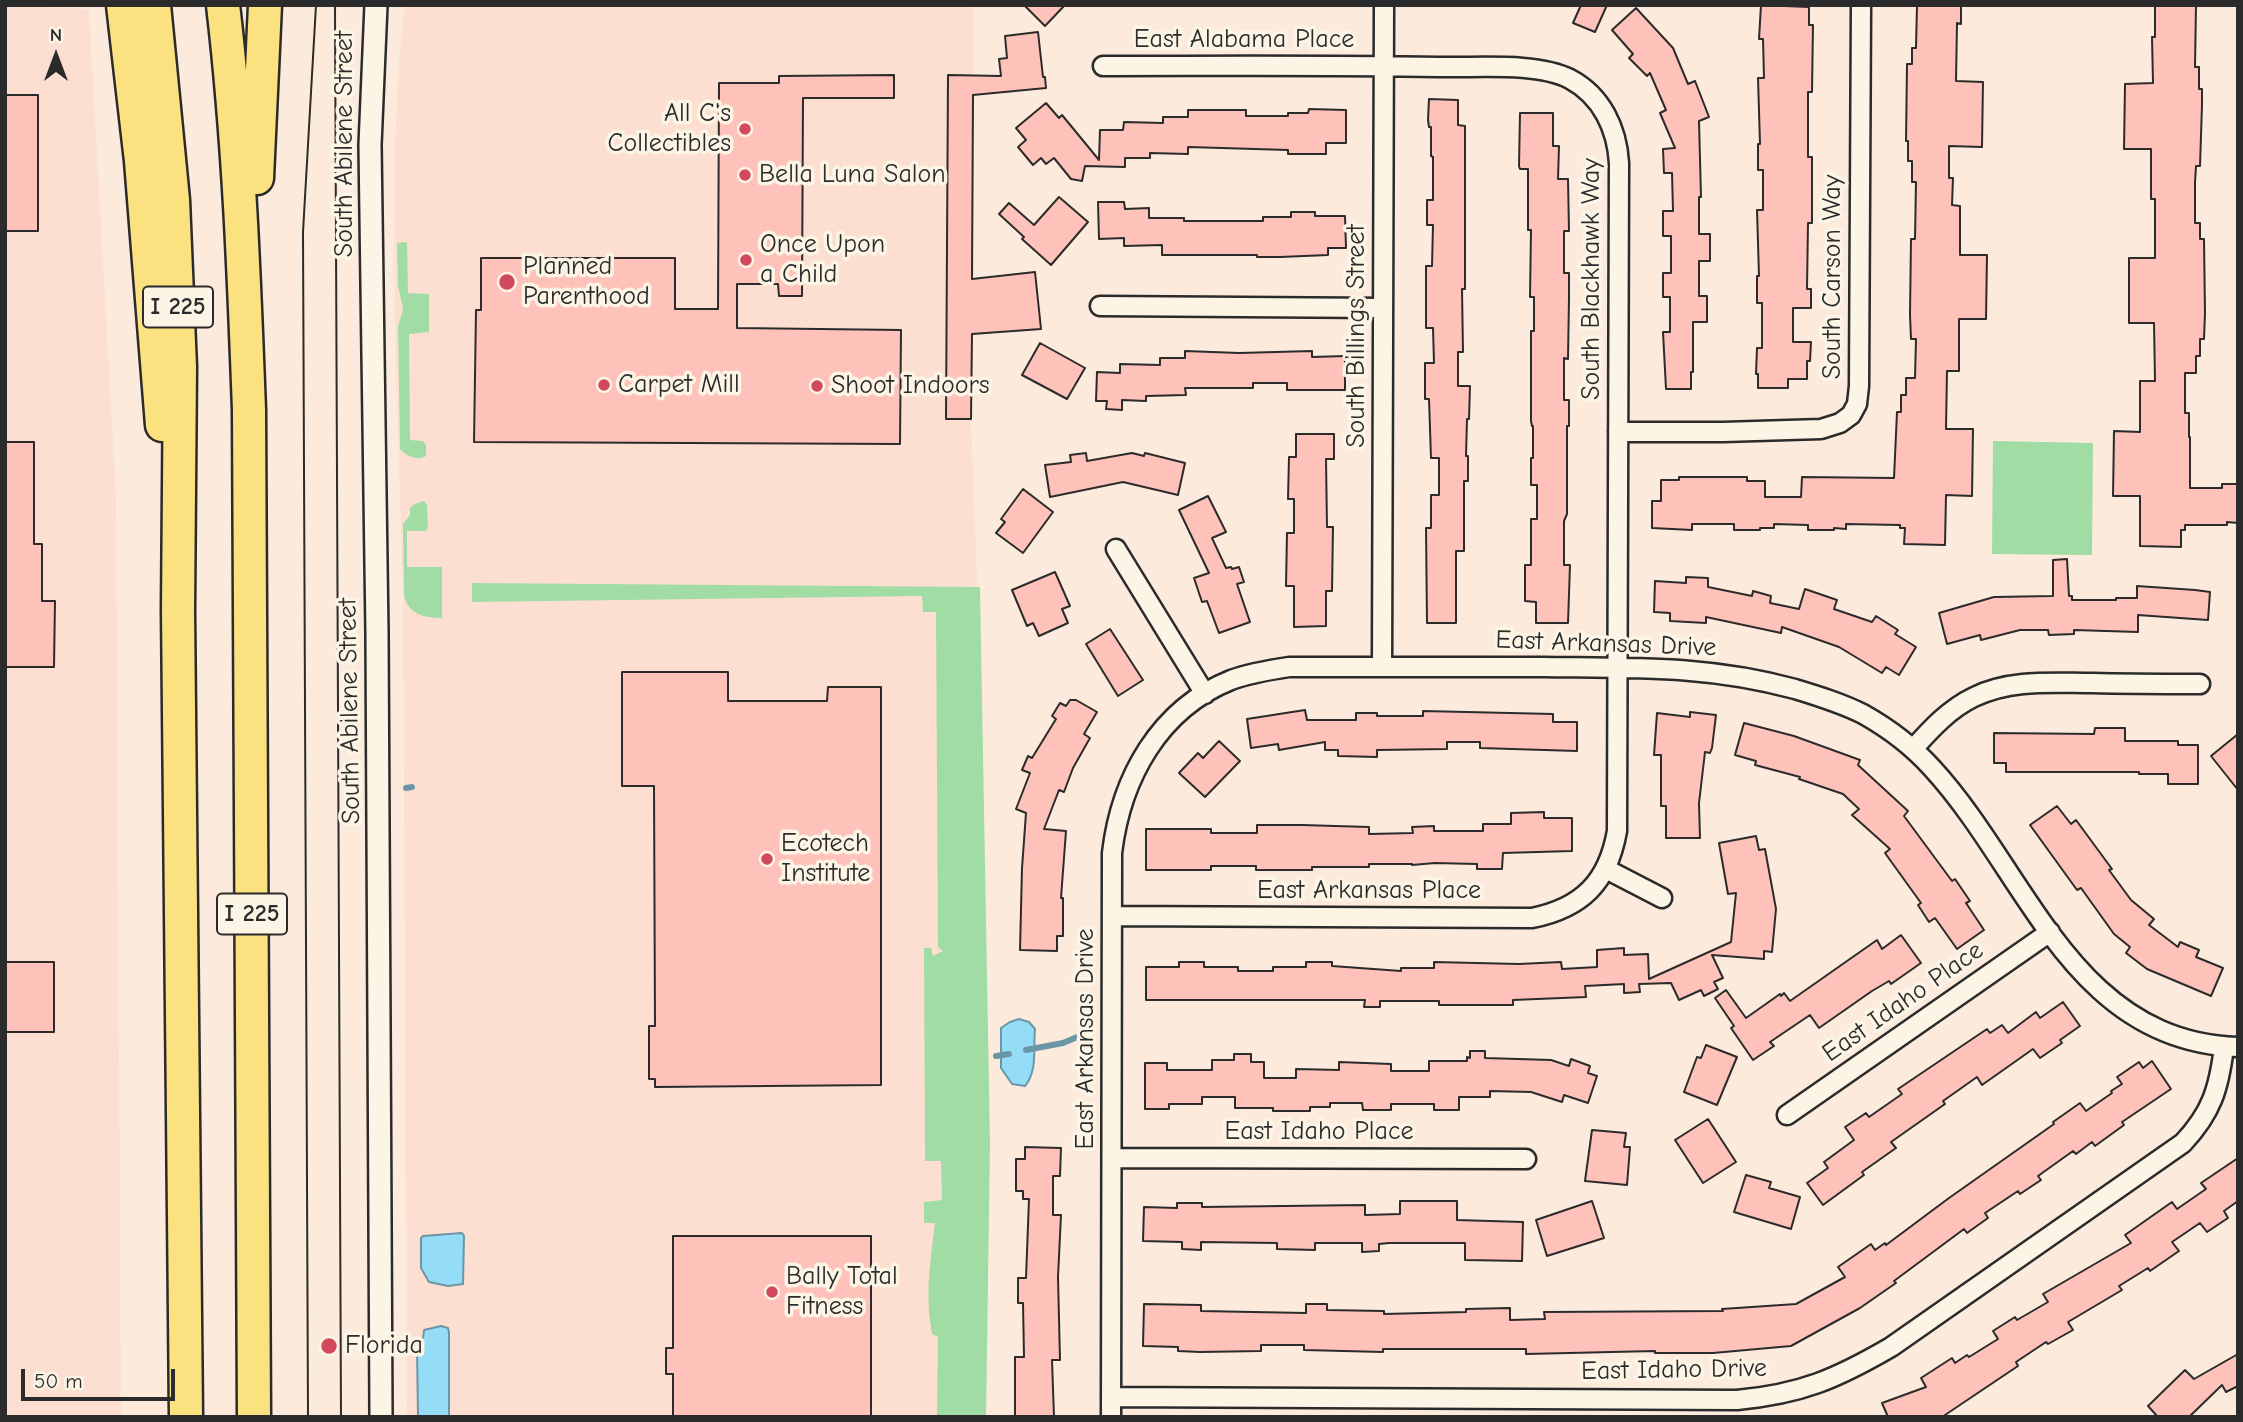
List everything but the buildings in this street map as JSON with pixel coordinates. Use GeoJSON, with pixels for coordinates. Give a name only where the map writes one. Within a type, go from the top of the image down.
{"type":"FeatureCollection","features":[{"type":"Feature","properties":{"kind":"highway"},"geometry":{"type":"LineString","coordinates":[[123,5],[141,161],[178,610]]}},
{"type":"Feature","properties":{"kind":"highway","name":"I 225"},"geometry":{"type":"LineString","coordinates":[[154,5],[167,122],[180,368],[178,610],[186,1417]]}},
{"type":"Feature","properties":{"kind":"highway","name":"I 225"},"geometry":{"type":"LineString","coordinates":[[223,5],[236,130],[249,410],[254,1417]]}},
{"type":"Feature","properties":{"kind":"highway"},"geometry":{"type":"LineString","coordinates":[[249,410],[265,5]]}},
{"type":"Feature","properties":{"kind":"street","name":"South Abilene Street"},"geometry":{"type":"LineString","coordinates":[[376,5],[370,145],[377,647],[382,1417]]}},
{"type":"Feature","properties":{"kind":"street","name":"South Billings Street"},"geometry":{"type":"LineString","coordinates":[[1382,667],[1384,5]]}},
{"type":"Feature","properties":{"kind":"street","name":"South Carson Way"},"geometry":{"type":"LineString","coordinates":[[1723,432],[1831,427],[1851,415],[1857,404],[1861,5]]}},
{"type":"Feature","properties":{"kind":"street","name":"East Alabama Place"},"geometry":{"type":"LineString","coordinates":[[1103,66],[1384,66]]}},
{"type":"Feature","properties":{"kind":"street","name":"South Blackhawk Way"},"geometry":{"type":"LineString","coordinates":[[1384,66],[1555,73],[1577,83],[1592,96],[1613,129],[1619,163],[1618,668]]}},
{"type":"Feature","properties":{"kind":"street"},"geometry":{"type":"LineString","coordinates":[[1100,306],[1383,308]]}},
{"type":"Feature","properties":{"kind":"street","name":"South Blackhawk Way"},"geometry":{"type":"LineString","coordinates":[[1618,432],[1723,432]]}},
{"type":"Feature","properties":{"kind":"street"},"geometry":{"type":"LineString","coordinates":[[1116,549],[1205,694]]}},
{"type":"Feature","properties":{"kind":"street","name":"East Arkansas Drive"},"geometry":{"type":"LineString","coordinates":[[1111,1417],[1112,853],[1115,829],[1131,778],[1145,752],[1163,729],[1184,709],[1231,680],[1259,671],[1289,667],[1678,668],[1761,680],[1823,697],[1862,714],[1913,749],[1933,769],[2078,970],[2103,995],[2153,1027],[2175,1035],[2231,1047]]}},
{"type":"Feature","properties":{"kind":"street","name":"East Arkansas Place"},"geometry":{"type":"LineString","coordinates":[[1112,916],[1532,918],[1570,906],[1586,895],[1606,869],[1617,831],[1618,668]]}},
{"type":"Feature","properties":{"kind":"street"},"geometry":{"type":"LineString","coordinates":[[1913,749],[1938,721],[1975,697],[1996,689],[2036,683],[2200,684]]}},
{"type":"Feature","properties":{"kind":"street"},"geometry":{"type":"LineString","coordinates":[[1606,869],[1662,898]]}},
{"type":"Feature","properties":{"kind":"street","name":"East Idaho Place"},"geometry":{"type":"LineString","coordinates":[[1787,1115],[2050,932]]}},
{"type":"Feature","properties":{"kind":"street","name":"East Idaho Drive"},"geometry":{"type":"LineString","coordinates":[[1111,1397],[1737,1400],[1768,1397],[1828,1381],[1891,1347],[2183,1143],[2199,1126],[2212,1105],[2231,1047]]}},
{"type":"Feature","properties":{"kind":"street","name":"East Idaho Place"},"geometry":{"type":"LineString","coordinates":[[1112,1158],[1527,1159]]}},
{"type":"Feature","properties":{"kind":"shaded area"},"geometry":{"type":"Polygon","coordinates":[[[5,5],[89,9],[116,494],[121,1417],[5,1417],[5,5]]]}},
{"type":"Feature","properties":{"kind":"shaded area"},"geometry":{"type":"Polygon","coordinates":[[[405,5],[974,5],[971,419],[978,601],[962,1417],[407,1417],[403,599],[395,334],[394,169],[399,58],[405,5]]]}},
{"type":"Feature","properties":{"kind":"green space"},"geometry":{"type":"Polygon","coordinates":[[[405,242],[408,293],[429,294],[429,332],[409,334],[410,440],[423,441],[426,445],[426,456],[419,458],[408,456],[400,449],[398,327],[403,309],[398,286],[397,243],[405,242]]]}},
{"type":"Feature","properties":{"kind":"green space"},"geometry":{"type":"Polygon","coordinates":[[[1993,441],[2093,443],[2092,555],[1992,554],[1993,441]]]}},
{"type":"Feature","properties":{"kind":"green space"},"geometry":{"type":"Polygon","coordinates":[[[424,501],[427,505],[428,528],[426,531],[407,531],[407,567],[442,567],[442,618],[413,611],[404,595],[403,524],[410,515],[410,508],[424,501]]]}},
{"type":"Feature","properties":{"kind":"green space"},"geometry":{"type":"Polygon","coordinates":[[[472,583],[980,587],[990,1144],[986,1417],[937,1417],[938,1337],[932,1334],[929,1304],[935,1223],[924,1223],[924,1202],[942,1200],[941,1161],[925,1161],[924,948],[931,948],[933,956],[943,951],[938,947],[936,612],[923,612],[922,596],[472,602],[472,583]]]}},
{"type":"Feature","properties":{"kind":"water"},"geometry":{"type":"Polygon","coordinates":[[[1019,1019],[1029,1022],[1035,1029],[1032,1073],[1025,1086],[1012,1084],[1001,1068],[1001,1028],[1019,1019]]]}},
{"type":"Feature","properties":{"kind":"water"},"geometry":{"type":"Polygon","coordinates":[[[462,1233],[463,1284],[448,1286],[429,1282],[421,1268],[421,1238],[462,1233]]]}},
{"type":"Feature","properties":{"kind":"water"},"geometry":{"type":"Polygon","coordinates":[[[441,1326],[448,1328],[449,1333],[449,1417],[418,1417],[417,1348],[423,1339],[424,1330],[441,1326]]]}},
{"type":"Feature","properties":{"kind":"waterway"},"geometry":{"type":"LineString","coordinates":[[406,788],[412,787]]}},
{"type":"Feature","properties":{"kind":"waterway"},"geometry":{"type":"LineString","coordinates":[[1026,1050],[1063,1043],[1082,1035]]}},
{"type":"Feature","properties":{"kind":"waterway"},"geometry":{"type":"LineString","coordinates":[[996,1056],[1009,1054]]}},
{"type":"Feature","properties":{"kind":"tram line"},"geometry":{"type":"LineString","coordinates":[[308,1417],[303,232],[316,5]]}},
{"type":"Feature","properties":{"kind":"tram line"},"geometry":{"type":"LineString","coordinates":[[335,5],[341,1417]]}},
{"type":"Feature","properties":{"kind":"place","name":"All C's Collectibles"},"geometry":{"type":"Point","coordinates":[745,129]}},
{"type":"Feature","properties":{"kind":"place","name":"Bella Luna Salon"},"geometry":{"type":"Point","coordinates":[745,175]}},
{"type":"Feature","properties":{"kind":"place","name":"Once Upon a Child"},"geometry":{"type":"Point","coordinates":[746,260]}},
{"type":"Feature","properties":{"kind":"place","name":"Planned Parenthood"},"geometry":{"type":"Point","coordinates":[507,282]}},
{"type":"Feature","properties":{"kind":"place","name":"Carpet Mill"},"geometry":{"type":"Point","coordinates":[604,385]}},
{"type":"Feature","properties":{"kind":"place","name":"Shoot Indoors"},"geometry":{"type":"Point","coordinates":[817,386]}},
{"type":"Feature","properties":{"kind":"place","name":"Ecotech Institute"},"geometry":{"type":"Point","coordinates":[767,859]}},
{"type":"Feature","properties":{"kind":"place","name":"Bally Total Fitness"},"geometry":{"type":"Point","coordinates":[772,1292]}},
{"type":"Feature","properties":{"kind":"place","name":"Florida"},"geometry":{"type":"Point","coordinates":[329,1346]}}]}
